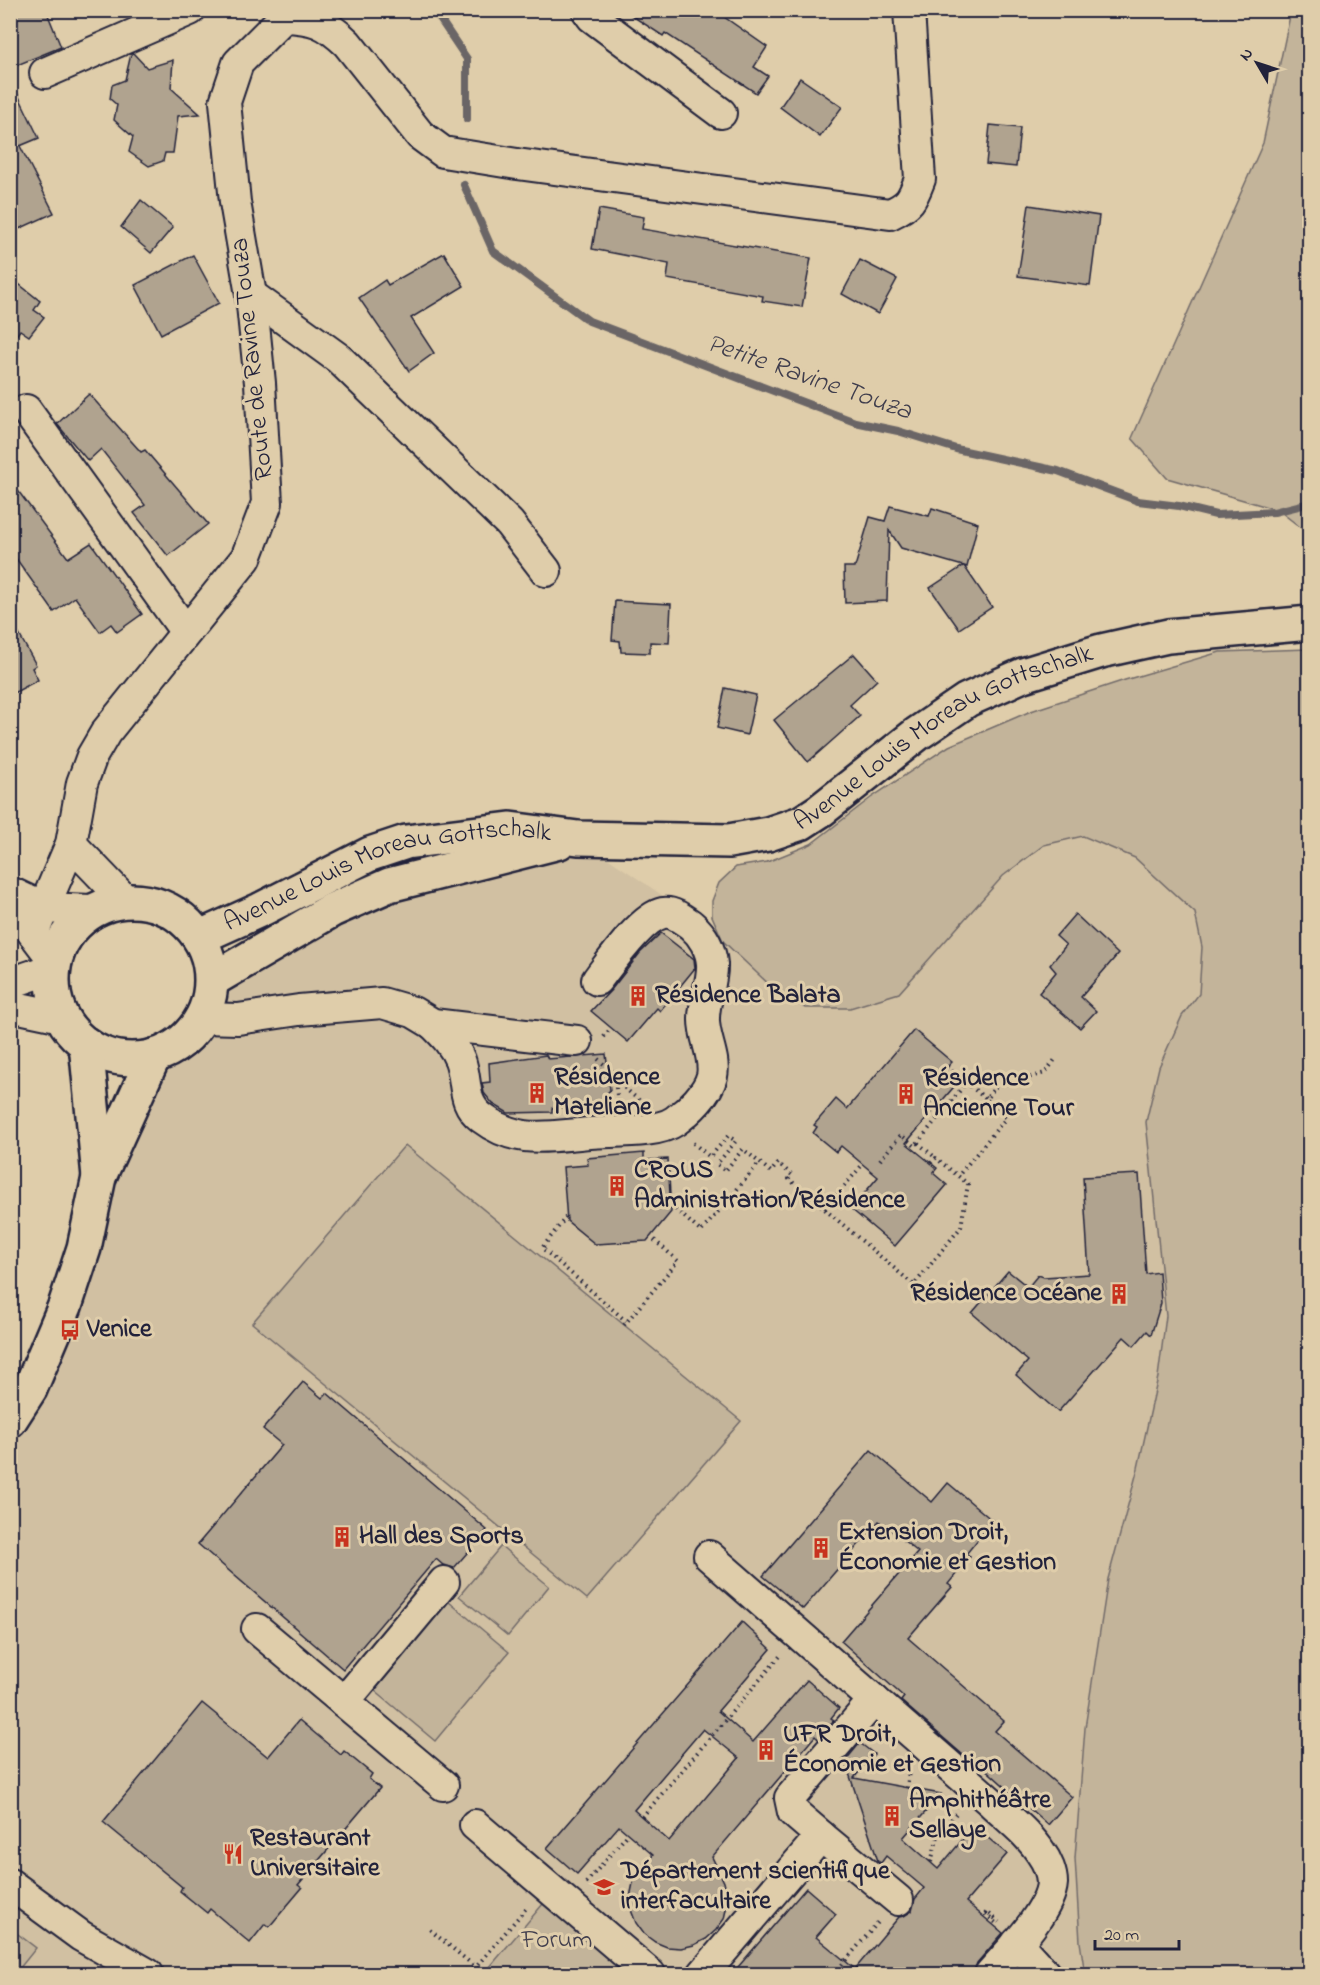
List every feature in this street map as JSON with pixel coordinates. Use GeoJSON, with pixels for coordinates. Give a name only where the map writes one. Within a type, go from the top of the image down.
{"type":"FeatureCollection","features":[{"type":"Feature","properties":{"kind":"main road","name":"Avenue Louis Moreau Gottschalk"},"geometry":{"type":"LineString","coordinates":[[200,937],[260,910],[370,854],[406,842],[510,829],[579,837],[729,841],[768,834],[801,823],[821,810],[917,734],[967,700],[1023,675],[1101,651],[1168,636],[1310,623]]}},
{"type":"Feature","properties":{"kind":"main road","name":"Avenue Louis Moreau Gottschalk"},"geometry":{"type":"LineString","coordinates":[[212,980],[332,910],[389,885],[579,837]]}},
{"type":"Feature","properties":{"kind":"main road"},"geometry":{"type":"LineString","coordinates":[[125,900],[147,901],[168,908],[185,920],[200,937],[209,958],[212,980],[210,999],[192,1032],[179,1044],[154,1056],[136,1059],[118,1058],[101,1053],[86,1044],[72,1032],[62,1017],[54,993],[54,965],[61,944],[71,929],[92,910],[125,900]]}},
{"type":"Feature","properties":{"kind":"main road"},"geometry":{"type":"LineString","coordinates":[[86,1044],[99,1177]]}},
{"type":"Feature","properties":{"kind":"main road"},"geometry":{"type":"LineString","coordinates":[[10,1420],[30,1389],[65,1306],[84,1248],[99,1177],[154,1056]]}},
{"type":"Feature","properties":{"kind":"street"},"geometry":{"type":"LineString","coordinates":[[45,73],[190,10]]}},
{"type":"Feature","properties":{"kind":"street"},"geometry":{"type":"LineString","coordinates":[[587,10],[592,17],[721,113]]}},
{"type":"Feature","properties":{"kind":"street"},"geometry":{"type":"LineString","coordinates":[[286,14],[309,18],[334,30],[348,43],[420,135],[443,152],[890,214],[906,206],[914,197],[920,179],[909,10]]}},
{"type":"Feature","properties":{"kind":"street","name":"Route de Ravine Touza"},"geometry":{"type":"LineString","coordinates":[[38,921],[70,844],[82,783],[92,756],[106,732],[246,558],[267,503],[260,383],[251,295],[235,202],[225,102],[238,63],[286,14]]}},
{"type":"Feature","properties":{"kind":"street"},"geometry":{"type":"LineString","coordinates":[[251,295],[338,358],[509,523],[546,571]]}},
{"type":"Feature","properties":{"kind":"street"},"geometry":{"type":"LineString","coordinates":[[26,410],[186,632]]}},
{"type":"Feature","properties":{"kind":"street"},"geometry":{"type":"LineString","coordinates":[[70,844],[125,900]]}},
{"type":"Feature","properties":{"kind":"street"},"geometry":{"type":"LineString","coordinates":[[10,892],[38,921],[54,965],[10,982]]}},
{"type":"Feature","properties":{"kind":"street"},"geometry":{"type":"LineString","coordinates":[[10,902],[38,921],[92,910]]}},
{"type":"Feature","properties":{"kind":"street"},"geometry":{"type":"LineString","coordinates":[[202,1017],[238,1019],[337,1006],[382,1003],[413,1012],[433,1024],[450,1041],[460,1062],[469,1105],[500,1130],[519,1137],[664,1127],[693,1105],[711,1078],[713,1064],[703,1030],[704,1009],[712,967],[710,951],[693,927],[677,916],[664,912],[651,918],[629,939],[597,980]]}},
{"type":"Feature","properties":{"kind":"street"},"geometry":{"type":"LineString","coordinates":[[10,1006],[62,1017]]}},
{"type":"Feature","properties":{"kind":"street"},"geometry":{"type":"LineString","coordinates":[[433,1024],[577,1041]]}},
{"type":"Feature","properties":{"kind":"street"},"geometry":{"type":"LineString","coordinates":[[709,1556],[1032,1841],[1048,1866],[1052,1883],[1046,1903],[1007,1933],[990,1974]]}},
{"type":"Feature","properties":{"kind":"street"},"geometry":{"type":"LineString","coordinates":[[344,1702],[444,1582]]}},
{"type":"Feature","properties":{"kind":"street"},"geometry":{"type":"LineString","coordinates":[[257,1629],[443,1785]]}},
{"type":"Feature","properties":{"kind":"street"},"geometry":{"type":"LineString","coordinates":[[874,1700],[790,1798],[793,1812],[898,1900]]}},
{"type":"Feature","properties":{"kind":"street"},"geometry":{"type":"LineString","coordinates":[[475,1825],[650,1974]]}},
{"type":"Feature","properties":{"kind":"street"},"geometry":{"type":"LineString","coordinates":[[703,1974],[821,1836]]}},
{"type":"Feature","properties":{"kind":"street"},"geometry":{"type":"LineString","coordinates":[[10,1884],[81,1936],[148,1974]]}},
{"type":"Feature","properties":{"kind":"street"},"geometry":{"type":"LineString","coordinates":[[1007,1933],[1045,1974]]}},
{"type":"Feature","properties":{"kind":"path"},"geometry":{"type":"LineString","coordinates":[[986,1099],[995,1087],[1045,1073],[1057,1057]]}},
{"type":"Feature","properties":{"kind":"path"},"geometry":{"type":"LineString","coordinates":[[947,1067],[1006,1118],[958,1176]]}},
{"type":"Feature","properties":{"kind":"path"},"geometry":{"type":"LineString","coordinates":[[609,1082],[615,1080]]}},
{"type":"Feature","properties":{"kind":"path"},"geometry":{"type":"LineString","coordinates":[[880,1160],[901,1135],[915,1146],[966,1083]]}},
{"type":"Feature","properties":{"kind":"path"},"geometry":{"type":"LineString","coordinates":[[710,1157],[728,1136],[736,1141],[717,1164],[725,1171],[743,1149],[771,1172],[778,1163],[792,1175],[789,1179],[914,1286],[961,1227],[968,1184],[918,1143]]}},
{"type":"Feature","properties":{"kind":"path"},"geometry":{"type":"LineString","coordinates":[[931,1163],[936,1158]]}},
{"type":"Feature","properties":{"kind":"path"},"geometry":{"type":"LineString","coordinates":[[671,1205],[701,1232],[758,1160]]}},
{"type":"Feature","properties":{"kind":"path"},"geometry":{"type":"LineString","coordinates":[[825,1209],[863,1164]]}},
{"type":"Feature","properties":{"kind":"path"},"geometry":{"type":"LineString","coordinates":[[567,1217],[542,1248],[625,1323],[678,1261],[651,1237]]}},
{"type":"Feature","properties":{"kind":"path"},"geometry":{"type":"LineString","coordinates":[[642,1817],[799,1634]]}},
{"type":"Feature","properties":{"kind":"path"},"geometry":{"type":"LineString","coordinates":[[931,1862],[938,1836],[976,1790]]}},
{"type":"Feature","properties":{"kind":"path"},"geometry":{"type":"LineString","coordinates":[[568,1904],[628,1834]]}},
{"type":"Feature","properties":{"kind":"path"},"geometry":{"type":"LineString","coordinates":[[470,1974],[545,1885]]}},
{"type":"Feature","properties":{"kind":"path"},"geometry":{"type":"LineString","coordinates":[[834,1974],[898,1900]]}},
{"type":"Feature","properties":{"kind":"path"},"geometry":{"type":"LineString","coordinates":[[985,1914],[1007,1933]]}},
{"type":"Feature","properties":{"kind":"path"},"geometry":{"type":"LineString","coordinates":[[430,1930],[484,1974]]}},
{"type":"Feature","properties":{"kind":"path"},"geometry":{"type":"LineString","coordinates":[[454,1974],[476,1967]]}},
{"type":"Feature","properties":{"kind":"shaded area"},"geometry":{"type":"Polygon","coordinates":[[[1083,836],[1135,858],[1195,913],[1202,947],[1199,994],[1182,1016],[1159,1067],[1146,1122],[1166,1316],[1158,1377],[1138,1468],[1108,1579],[1075,1859],[1080,1942],[1085,1974],[11,1974],[10,1420],[167,1051],[192,1032],[202,1018],[209,999],[212,980],[332,910],[578,838],[706,925],[775,990],[805,1008],[850,1008],[899,993],[1003,876],[1043,845],[1083,836]]]}},
{"type":"Feature","properties":{"kind":"green space"},"geometry":{"type":"Polygon","coordinates":[[[1291,11],[1310,11],[1309,534],[1278,510],[1167,478],[1132,438],[1263,143],[1291,11]]]}},
{"type":"Feature","properties":{"kind":"green space"},"geometry":{"type":"Polygon","coordinates":[[[1309,649],[1309,1974],[1085,1974],[1080,1942],[1075,1858],[1085,1728],[1108,1579],[1138,1468],[1158,1377],[1166,1316],[1146,1122],[1159,1067],[1182,1016],[1199,994],[1202,947],[1195,913],[1135,858],[1083,836],[1044,845],[1003,876],[899,993],[850,1008],[805,1008],[775,990],[723,941],[712,916],[712,901],[719,883],[736,867],[767,862],[811,844],[872,797],[949,746],[1031,711],[1220,652],[1309,649]]]}},
{"type":"Feature","properties":{"kind":"green space"},"geometry":{"type":"Polygon","coordinates":[[[405,1145],[741,1421],[587,1599],[252,1323],[405,1145]]]}},
{"type":"Feature","properties":{"kind":"green space"},"geometry":{"type":"Polygon","coordinates":[[[501,1546],[549,1586],[508,1636],[459,1596],[501,1546]]]}},
{"type":"Feature","properties":{"kind":"green space"},"geometry":{"type":"Polygon","coordinates":[[[443,1597],[509,1652],[435,1741],[369,1686],[443,1597]]]}},
{"type":"Feature","properties":{"kind":"green space","name":"Forum"},"geometry":{"type":"Polygon","coordinates":[[[553,1892],[650,1974],[484,1974],[553,1892]]]}},
{"type":"Feature","properties":{"kind":"green space"},"geometry":{"type":"Polygon","coordinates":[[[10,1928],[36,1948],[15,1974],[11,1974],[10,1928]]]}},
{"type":"Feature","properties":{"kind":"building"},"geometry":{"type":"Polygon","coordinates":[[[10,10],[46,10],[61,47],[10,68],[10,10]]]}},
{"type":"Feature","properties":{"kind":"building"},"geometry":{"type":"Polygon","coordinates":[[[623,10],[714,10],[767,47],[754,67],[768,76],[756,93],[665,33],[663,36],[623,10]]]}},
{"type":"Feature","properties":{"kind":"building"},"geometry":{"type":"Polygon","coordinates":[[[133,53],[147,68],[173,60],[171,88],[200,114],[178,116],[173,153],[165,153],[163,161],[149,166],[129,152],[133,137],[114,120],[117,105],[110,99],[112,85],[125,80],[133,53]]]}},
{"type":"Feature","properties":{"kind":"building"},"geometry":{"type":"Polygon","coordinates":[[[10,78],[39,138],[20,146],[54,213],[10,233],[10,78]]]}},
{"type":"Feature","properties":{"kind":"building"},"geometry":{"type":"Polygon","coordinates":[[[800,78],[842,107],[820,137],[780,107],[800,78]]]}},
{"type":"Feature","properties":{"kind":"building"},"geometry":{"type":"Polygon","coordinates":[[[990,125],[1020,128],[1016,167],[986,164],[990,125]]]}},
{"type":"Feature","properties":{"kind":"building"},"geometry":{"type":"Polygon","coordinates":[[[141,200],[173,227],[151,253],[121,227],[141,200]]]}},
{"type":"Feature","properties":{"kind":"building"},"geometry":{"type":"Polygon","coordinates":[[[1029,205],[1099,216],[1090,286],[1018,276],[1029,205]]]}},
{"type":"Feature","properties":{"kind":"building"},"geometry":{"type":"Polygon","coordinates":[[[599,209],[644,217],[642,229],[811,258],[802,307],[762,301],[763,296],[667,279],[669,264],[592,249],[599,209]]]}},
{"type":"Feature","properties":{"kind":"building"},"geometry":{"type":"Polygon","coordinates":[[[444,253],[464,286],[411,318],[434,353],[409,371],[359,298],[385,280],[388,285],[444,253]]]}},
{"type":"Feature","properties":{"kind":"building"},"geometry":{"type":"Polygon","coordinates":[[[193,255],[219,303],[161,334],[135,285],[193,255]]]}},
{"type":"Feature","properties":{"kind":"building"},"geometry":{"type":"Polygon","coordinates":[[[860,260],[897,279],[878,314],[842,294],[860,260]]]}},
{"type":"Feature","properties":{"kind":"building"},"geometry":{"type":"Polygon","coordinates":[[[10,277],[40,301],[34,310],[44,317],[29,336],[20,330],[10,345],[10,277]]]}},
{"type":"Feature","properties":{"kind":"building"},"geometry":{"type":"Polygon","coordinates":[[[89,394],[141,452],[145,450],[208,524],[168,556],[134,513],[145,505],[101,449],[88,461],[57,424],[89,394]]]}},
{"type":"Feature","properties":{"kind":"building"},"geometry":{"type":"Polygon","coordinates":[[[10,480],[68,558],[91,543],[142,614],[117,632],[111,624],[100,632],[75,597],[54,612],[10,550],[10,480]]]}},
{"type":"Feature","properties":{"kind":"building"},"geometry":{"type":"Polygon","coordinates":[[[890,506],[929,516],[932,508],[978,523],[967,567],[964,566],[992,607],[959,629],[930,588],[963,566],[901,548],[889,530],[887,601],[845,603],[844,567],[855,567],[870,517],[885,521],[890,506]]]}},
{"type":"Feature","properties":{"kind":"building"},"geometry":{"type":"Polygon","coordinates":[[[615,601],[671,604],[669,643],[650,642],[650,653],[621,652],[620,641],[612,640],[615,601]]]}},
{"type":"Feature","properties":{"kind":"building"},"geometry":{"type":"Polygon","coordinates":[[[10,618],[36,665],[32,668],[38,680],[10,695],[10,618]]]}},
{"type":"Feature","properties":{"kind":"building"},"geometry":{"type":"Polygon","coordinates":[[[854,654],[877,680],[850,705],[860,716],[808,762],[774,720],[854,654]]]}},
{"type":"Feature","properties":{"kind":"building"},"geometry":{"type":"Polygon","coordinates":[[[725,688],[756,695],[747,735],[717,728],[725,688]]]}},
{"type":"Feature","properties":{"kind":"building"},"geometry":{"type":"Polygon","coordinates":[[[1075,914],[1118,954],[1081,997],[1096,1011],[1080,1028],[1039,993],[1056,972],[1050,965],[1066,945],[1056,936],[1075,914]]]}},
{"type":"Feature","properties":{"kind":"building","name":"Résidence Balata"},"geometry":{"type":"Polygon","coordinates":[[[661,933],[694,959],[695,968],[660,1011],[657,1008],[628,1042],[591,1011],[640,953],[661,933]]]}},
{"type":"Feature","properties":{"kind":"building"},"geometry":{"type":"Polygon","coordinates":[[[914,1030],[952,1062],[944,1070],[958,1082],[906,1143],[937,1168],[933,1173],[947,1185],[895,1246],[851,1209],[878,1177],[841,1146],[836,1152],[813,1133],[817,1127],[814,1125],[836,1099],[847,1109],[914,1030]]]}},
{"type":"Feature","properties":{"kind":"building","name":"Résidence Mateliane"},"geometry":{"type":"Polygon","coordinates":[[[606,1054],[610,1090],[597,1106],[552,1108],[552,1112],[508,1113],[493,1104],[484,1093],[482,1083],[490,1082],[489,1063],[546,1055],[548,1059],[606,1054]]]}},
{"type":"Feature","properties":{"kind":"building","name":"CROUS Administration/Résidence"},"geometry":{"type":"Polygon","coordinates":[[[644,1153],[644,1160],[668,1159],[671,1212],[647,1241],[595,1244],[567,1221],[563,1167],[588,1165],[587,1158],[644,1153]]]}},
{"type":"Feature","properties":{"kind":"building","name":"Résidence Océane"},"geometry":{"type":"Polygon","coordinates":[[[1139,1174],[1146,1274],[1159,1272],[1161,1303],[1151,1335],[1147,1331],[1134,1346],[1124,1337],[1058,1412],[1016,1375],[1028,1361],[972,1313],[1008,1271],[1028,1287],[1038,1275],[1044,1277],[1089,1274],[1083,1177],[1139,1174]]]}},
{"type":"Feature","properties":{"kind":"building","name":"Hall des Sports"},"geometry":{"type":"Polygon","coordinates":[[[303,1382],[322,1398],[327,1393],[487,1530],[454,1568],[443,1565],[436,1559],[343,1669],[198,1544],[282,1445],[263,1429],[303,1382]]]}},
{"type":"Feature","properties":{"kind":"building"},"geometry":{"type":"Polygon","coordinates":[[[871,1450],[932,1502],[948,1483],[993,1521],[966,1554],[970,1557],[948,1584],[952,1587],[908,1638],[1004,1721],[995,1731],[1072,1797],[1048,1825],[973,1758],[970,1761],[901,1701],[904,1697],[841,1641],[918,1552],[879,1521],[803,1609],[763,1576],[871,1450]]]}},
{"type":"Feature","properties":{"kind":"building","name":"UFR Droit, Économie et Gestion"},"geometry":{"type":"Polygon","coordinates":[[[742,1622],[771,1649],[718,1711],[753,1742],[807,1680],[839,1708],[831,1718],[834,1720],[818,1739],[815,1736],[712,1857],[724,1882],[727,1905],[724,1919],[716,1930],[706,1939],[694,1945],[681,1948],[667,1947],[644,1934],[636,1923],[631,1910],[630,1897],[633,1883],[653,1855],[619,1826],[577,1874],[547,1848],[742,1622]],[[703,1729],[634,1810],[669,1841],[739,1758],[703,1729]]]}},
{"type":"Feature","properties":{"kind":"building","name":"Restaurant Universitaire"},"geometry":{"type":"Polygon","coordinates":[[[202,1703],[268,1757],[299,1720],[341,1755],[344,1751],[372,1774],[369,1779],[380,1788],[298,1885],[302,1888],[269,1927],[265,1924],[250,1943],[210,1909],[207,1913],[180,1891],[182,1887],[103,1822],[202,1703]]]}},
{"type":"Feature","properties":{"kind":"building"},"geometry":{"type":"Polygon","coordinates":[[[860,1743],[874,1754],[854,1778],[941,1794],[903,1838],[938,1869],[974,1826],[1007,1854],[966,1902],[1003,1933],[977,1963],[973,1974],[732,1974],[806,1888],[836,1914],[816,1937],[855,1969],[899,1917],[912,1911],[915,1899],[924,1888],[886,1856],[881,1863],[878,1861],[845,1761],[860,1743]]]}},
{"type":"Feature","properties":{"kind":"waterway","name":"Petite Ravine Touza"},"geometry":{"type":"LineString","coordinates":[[437,10],[438,16],[467,59],[467,119]]}},
{"type":"Feature","properties":{"kind":"waterway","name":"Petite Ravine Touza"},"geometry":{"type":"LineString","coordinates":[[464,185],[493,251],[589,321],[855,422],[898,431],[956,449],[1058,471],[1138,501],[1179,506],[1216,515],[1274,512],[1310,503]]}},
{"type":"Feature","properties":{"kind":"place","name":"Résidence Balata"},"geometry":{"type":"Point","coordinates":[638,996]}},
{"type":"Feature","properties":{"kind":"place","name":"Résidence Mateliane"},"geometry":{"type":"Point","coordinates":[537,1093]}},
{"type":"Feature","properties":{"kind":"place","name":"Résidence Ancienne Tour"},"geometry":{"type":"Point","coordinates":[906,1094]}},
{"type":"Feature","properties":{"kind":"place","name":"CROUS Administration/Résidence"},"geometry":{"type":"Point","coordinates":[617,1186]}},
{"type":"Feature","properties":{"kind":"place","name":"Résidence Océane"},"geometry":{"type":"Point","coordinates":[1119,1294]}},
{"type":"Feature","properties":{"kind":"place","name":"Venice"},"geometry":{"type":"Point","coordinates":[70,1330]}},
{"type":"Feature","properties":{"kind":"place","name":"Hall des Sports"},"geometry":{"type":"Point","coordinates":[342,1537]}},
{"type":"Feature","properties":{"kind":"place","name":"Extension Droit, Économie et Gestion"},"geometry":{"type":"Point","coordinates":[821,1548]}},
{"type":"Feature","properties":{"kind":"place","name":"UFR Droit, Économie et Gestion"},"geometry":{"type":"Point","coordinates":[766,1750]}},
{"type":"Feature","properties":{"kind":"place","name":"Amphithéâtre Sellaye"},"geometry":{"type":"Point","coordinates":[892,1816]}},
{"type":"Feature","properties":{"kind":"place","name":"Restaurant Universitaire"},"geometry":{"type":"Point","coordinates":[233,1854]}},
{"type":"Feature","properties":{"kind":"place","name":"Département scientifique interfacultaire"},"geometry":{"type":"Point","coordinates":[604,1887]}}]}
